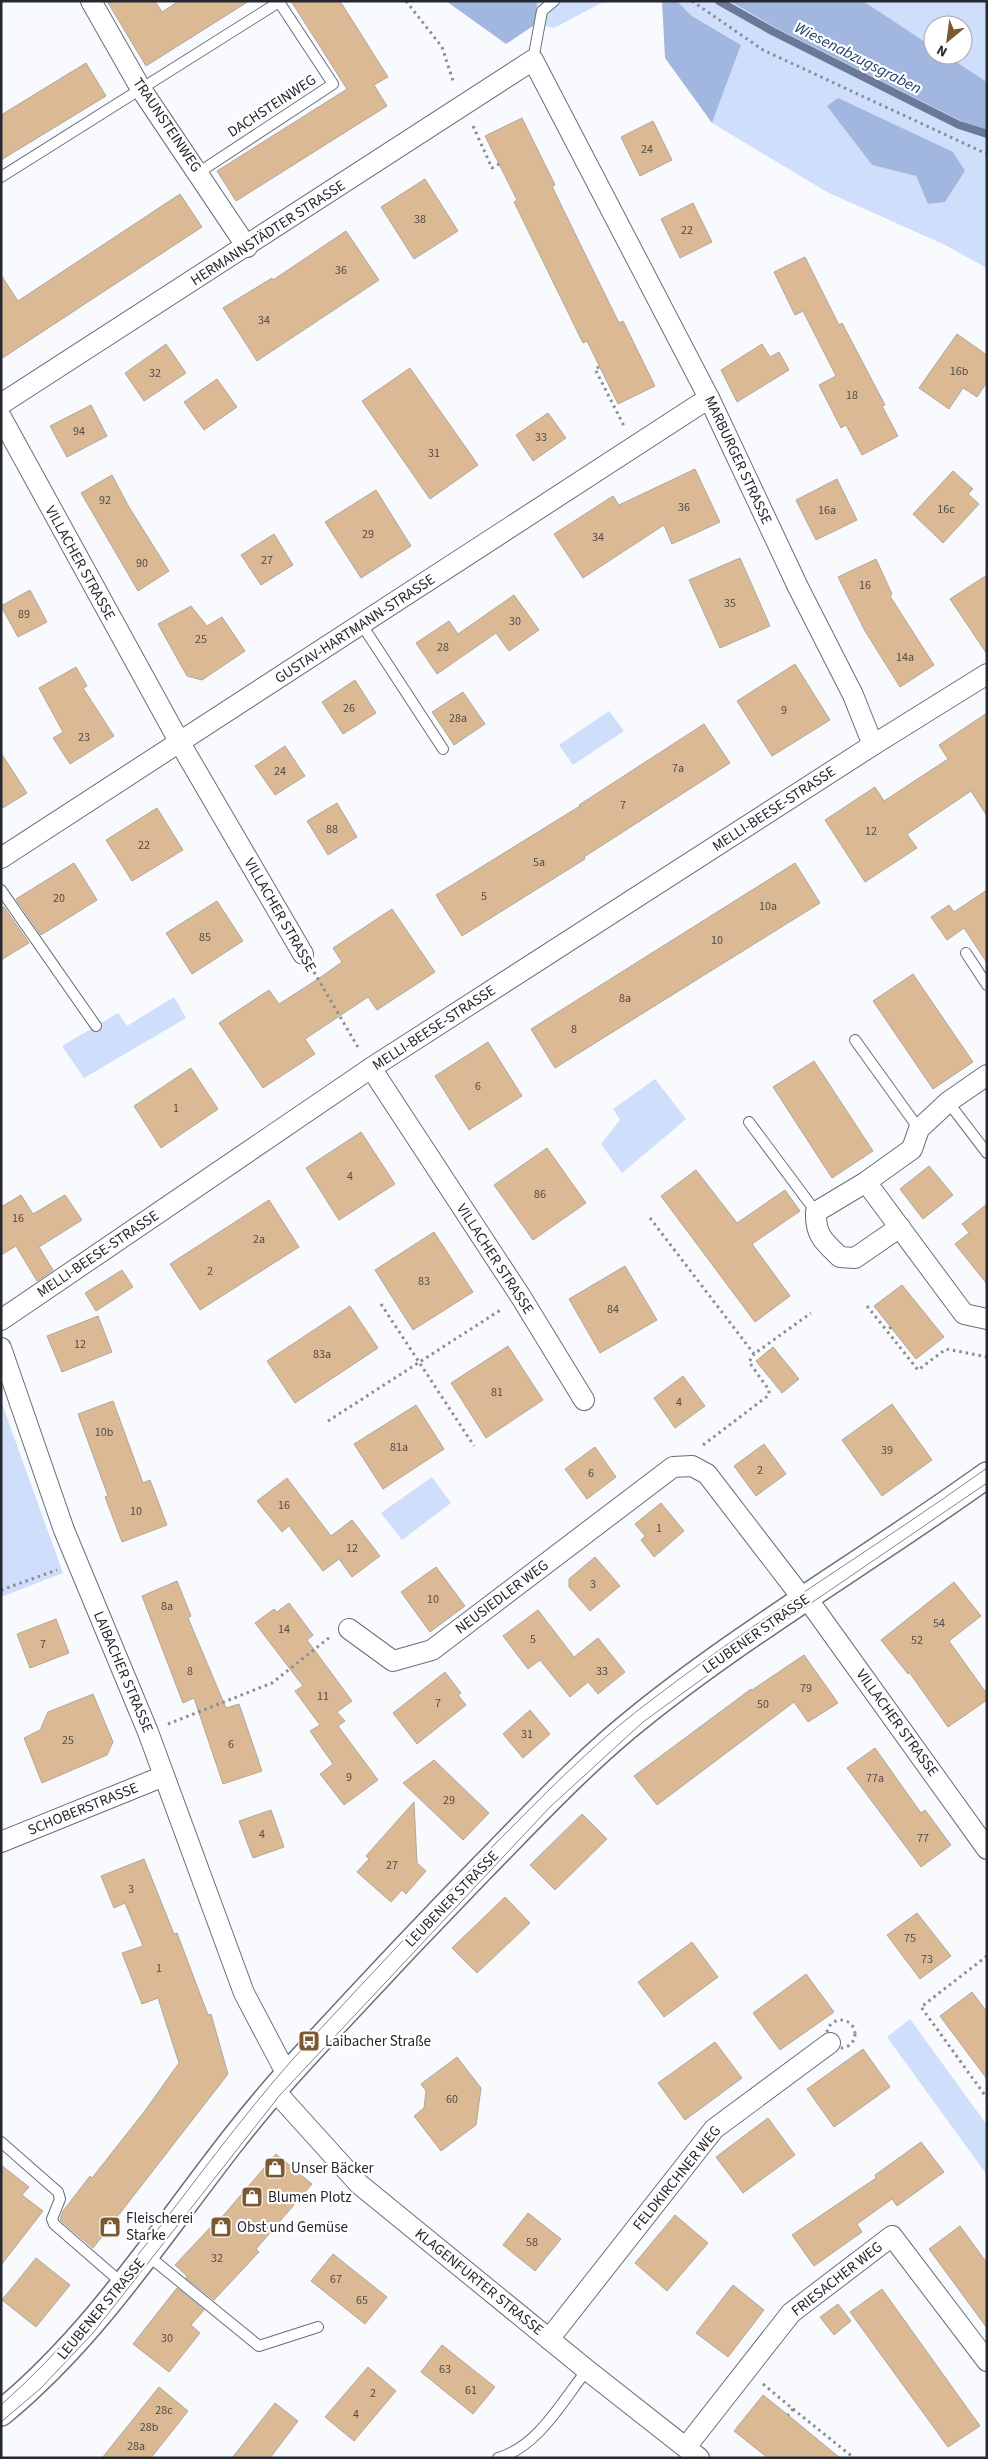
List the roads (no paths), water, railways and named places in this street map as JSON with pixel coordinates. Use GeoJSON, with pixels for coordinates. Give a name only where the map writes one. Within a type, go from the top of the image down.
{"type":"FeatureCollection","features":[{"type":"Feature","properties":{"kind":"street","name":"TRAUNSTEINWEG"},"geometry":{"type":"LineString","coordinates":[[91,1],[141,88],[247,247]]}},
{"type":"Feature","properties":{"kind":"street","name":"HERMANNSTÄDTER STRASSE"},"geometry":{"type":"LineString","coordinates":[[1,404],[247,247],[533,60]]}},
{"type":"Feature","properties":{"kind":"street","name":"MARBURGER STRASSE"},"geometry":{"type":"LineString","coordinates":[[533,60],[709,398],[798,587],[853,695],[873,745]]}},
{"type":"Feature","properties":{"kind":"street","name":"GUSTAV-HARTMANN-STRASSE"},"geometry":{"type":"LineString","coordinates":[[1,858],[709,398]]}},
{"type":"Feature","properties":{"kind":"street","name":"VILLACHER STRASSE"},"geometry":{"type":"LineString","coordinates":[[1,417],[180,743],[303,954]]}},
{"type":"Feature","properties":{"kind":"street"},"geometry":{"type":"LineString","coordinates":[[873,745],[987,674]]}},
{"type":"Feature","properties":{"kind":"street","name":"MELLI-BEESE-STRASSE"},"geometry":{"type":"LineString","coordinates":[[1,1320],[371,1068],[873,745]]}},
{"type":"Feature","properties":{"kind":"street","name":"VILLACHER STRASSE"},"geometry":{"type":"LineString","coordinates":[[371,1068],[521,1297],[584,1400]]}},
{"type":"Feature","properties":{"kind":"street"},"geometry":{"type":"LineString","coordinates":[[900,1227],[855,1258],[840,1257],[823,1240],[815,1227],[816,1212],[866,1182],[912,1149],[919,1129],[948,1102],[987,1075]]}},
{"type":"Feature","properties":{"kind":"street"},"geometry":{"type":"LineString","coordinates":[[866,1182],[964,1314],[987,1320]]}},
{"type":"Feature","properties":{"kind":"street","name":"LAIBACHER STRASSE"},"geometry":{"type":"LineString","coordinates":[[1,1348],[64,1530],[148,1732],[244,1993],[284,2069],[282,2082]]}},
{"type":"Feature","properties":{"kind":"street","name":"NEUSIEDLER WEG"},"geometry":{"type":"LineString","coordinates":[[349,1629],[393,1660],[432,1650],[673,1467],[692,1466],[707,1474],[805,1600]]}},
{"type":"Feature","properties":{"kind":"street","name":"LEUBENER STRASSE"},"geometry":{"type":"LineString","coordinates":[[1,2413],[37,2382],[87,2328],[282,2082],[426,1925],[548,1800],[641,1716],[987,1475]]}},
{"type":"Feature","properties":{"kind":"street","name":"VILLACHER STRASSE"},"geometry":{"type":"LineString","coordinates":[[805,1600],[811,1604],[987,1849]]}},
{"type":"Feature","properties":{"kind":"street","name":"SCHOBERSTRASSE"},"geometry":{"type":"LineString","coordinates":[[1,1842],[164,1776]]}},
{"type":"Feature","properties":{"kind":"street","name":"FELDKIRCHNER WEG"},"geometry":{"type":"LineString","coordinates":[[549,2339],[714,2129],[830,2043]]}},
{"type":"Feature","properties":{"kind":"street","name":"KLAGENFURTER STRASSE"},"geometry":{"type":"LineString","coordinates":[[282,2082],[359,2184],[587,2370],[692,2452]]}},
{"type":"Feature","properties":{"kind":"street","name":"FRIESACHER WEG"},"geometry":{"type":"LineString","coordinates":[[692,2452],[791,2313],[892,2236],[987,2360]]}},
{"type":"Feature","properties":{"kind":"lane"},"geometry":{"type":"LineString","coordinates":[[533,60],[542,12],[554,1]]}},
{"type":"Feature","properties":{"kind":"lane","name":"DACHSTEINWEG"},"geometry":{"type":"LineString","coordinates":[[1,177],[279,2],[333,84],[198,173]]}},
{"type":"Feature","properties":{"kind":"lane"},"geometry":{"type":"LineString","coordinates":[[362,625],[443,749]]}},
{"type":"Feature","properties":{"kind":"lane"},"geometry":{"type":"LineString","coordinates":[[1,890],[96,1026]]}},
{"type":"Feature","properties":{"kind":"lane"},"geometry":{"type":"LineString","coordinates":[[966,953],[987,985]]}},
{"type":"Feature","properties":{"kind":"lane"},"geometry":{"type":"LineString","coordinates":[[855,1040],[919,1129]]}},
{"type":"Feature","properties":{"kind":"lane"},"geometry":{"type":"LineString","coordinates":[[948,1102],[987,1153]]}},
{"type":"Feature","properties":{"kind":"lane"},"geometry":{"type":"LineString","coordinates":[[749,1122],[816,1212]]}},
{"type":"Feature","properties":{"kind":"lane"},"geometry":{"type":"LineString","coordinates":[[1,2142],[58,2192],[60,2198],[52,2219],[54,2224],[122,2284]]}},
{"type":"Feature","properties":{"kind":"lane"},"geometry":{"type":"LineString","coordinates":[[146,2254],[259,2346],[318,2327]]}},
{"type":"Feature","properties":{"kind":"lane"},"geometry":{"type":"LineString","coordinates":[[498,2458],[507,2455],[538,2433],[587,2370]]}},
{"type":"Feature","properties":{"kind":"waterway","name":"Wiesenabzugsgraben"},"geometry":{"type":"LineString","coordinates":[[719,1],[772,31],[959,125],[987,134]]}},
{"type":"Feature","properties":{"kind":"tram line"},"geometry":{"type":"LineString","coordinates":[[1,2405],[45,2363],[124,2273],[234,2130],[312,2038],[473,1867],[564,1775],[618,1726],[679,1679],[987,1468]]}},
{"type":"Feature","properties":{"kind":"tram line"},"geometry":{"type":"LineString","coordinates":[[1,2422],[40,2389],[93,2333],[280,2095],[550,1807],[643,1722],[738,1653],[987,1483]]}},
{"type":"Feature","properties":{"kind":"place","name":"Laibacher Straße"},"geometry":{"type":"Point","coordinates":[309,2041]}},
{"type":"Feature","properties":{"kind":"place","name":"Unser Bäcker"},"geometry":{"type":"Point","coordinates":[275,2168]}},
{"type":"Feature","properties":{"kind":"place","name":"Blumen Plotz"},"geometry":{"type":"Point","coordinates":[252,2197]}},
{"type":"Feature","properties":{"kind":"place","name":"Fleischerei Starke"},"geometry":{"type":"Point","coordinates":[110,2227]}},
{"type":"Feature","properties":{"kind":"place","name":"Obst und Gemüse"},"geometry":{"type":"Point","coordinates":[221,2227]}}]}
